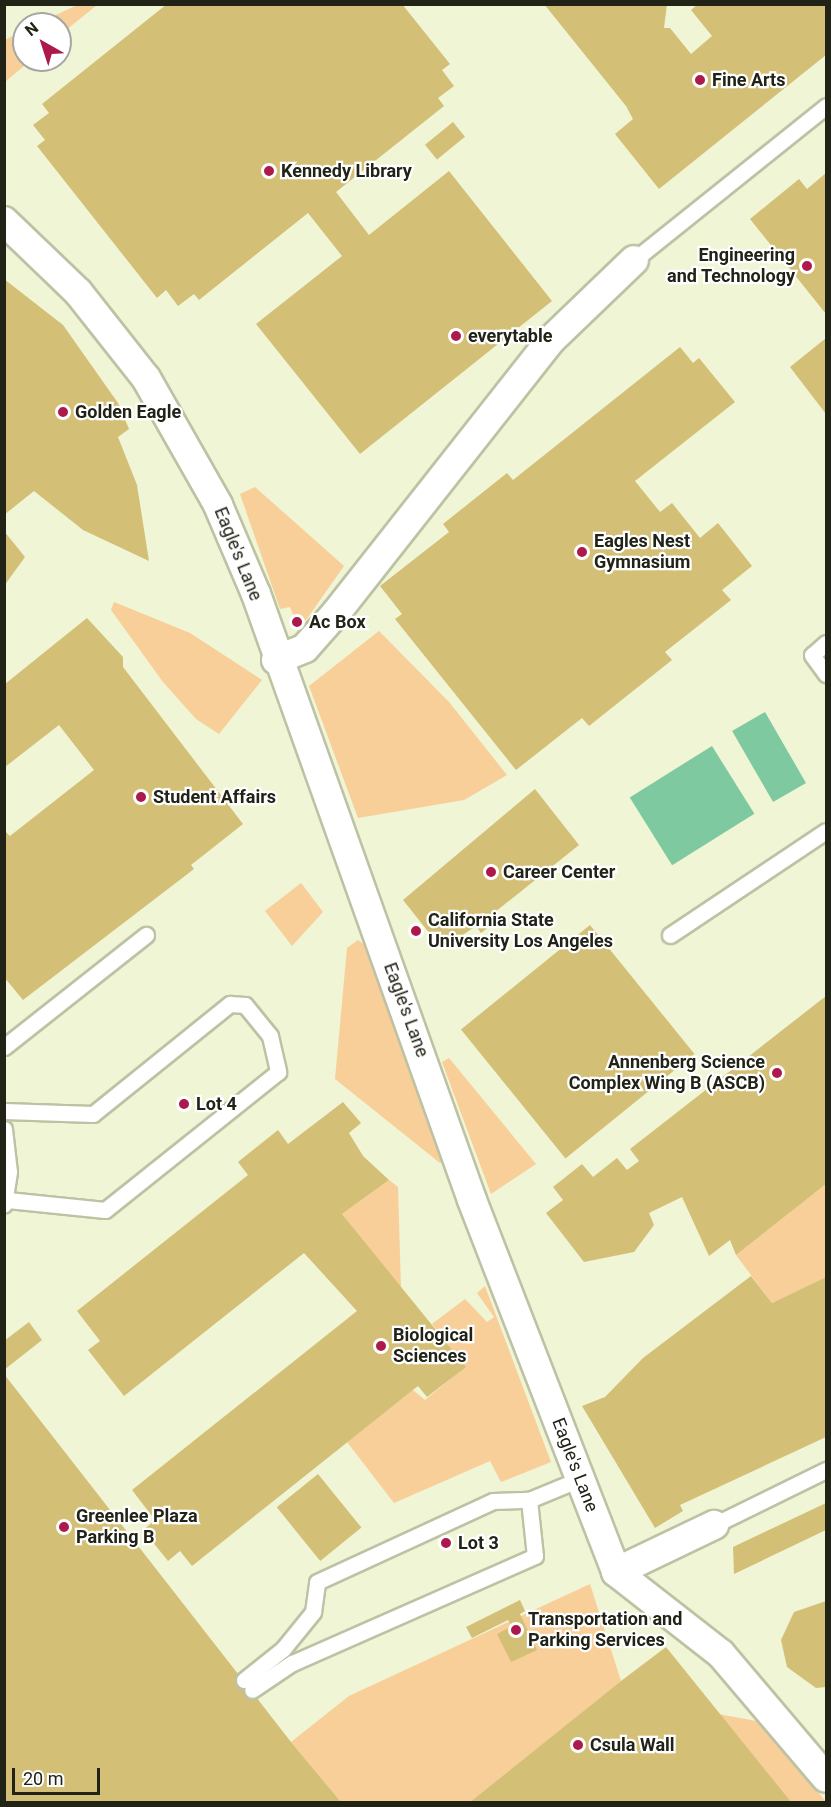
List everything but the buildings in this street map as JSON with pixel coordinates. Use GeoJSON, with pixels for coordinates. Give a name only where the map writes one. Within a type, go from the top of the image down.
{"type":"FeatureCollection","features":[{"type":"Feature","properties":{"kind":"street","name":"Eagle's Lane"},"geometry":{"type":"LineString","coordinates":[[4,221],[78,292],[147,378],[218,505],[256,594],[276,660],[472,1200],[616,1572]]}},
{"type":"Feature","properties":{"kind":"street"},"geometry":{"type":"LineString","coordinates":[[276,660],[305,648],[336,614],[551,340],[634,260]]}},
{"type":"Feature","properties":{"kind":"street"},"geometry":{"type":"LineString","coordinates":[[714,1525],[616,1572],[722,1654],[826,1778]]}},
{"type":"Feature","properties":{"kind":"lane"},"geometry":{"type":"LineString","coordinates":[[634,260],[826,106]]}},
{"type":"Feature","properties":{"kind":"lane"},"geometry":{"type":"LineString","coordinates":[[826,643],[812,655],[826,674]]}},
{"type":"Feature","properties":{"kind":"lane"},"geometry":{"type":"LineString","coordinates":[[670,935],[826,831]]}},
{"type":"Feature","properties":{"kind":"lane"},"geometry":{"type":"LineString","coordinates":[[4,1047],[146,935]]}},
{"type":"Feature","properties":{"kind":"lane"},"geometry":{"type":"LineString","coordinates":[[4,1111],[48,1117],[93,1114],[230,1004],[245,1005],[270,1036],[278,1072],[105,1210],[6,1203],[4,1129]]}},
{"type":"Feature","properties":{"kind":"lane"},"geometry":{"type":"LineString","coordinates":[[714,1525],[826,1470]]}},
{"type":"Feature","properties":{"kind":"lane"},"geometry":{"type":"LineString","coordinates":[[529,1500],[535,1556],[292,1663],[248,1685],[313,1612],[317,1582],[493,1501],[529,1500],[580,1479]]}},
{"type":"Feature","properties":{"kind":"shaded area"},"geometry":{"type":"Polygon","coordinates":[[[77,5],[97,5],[72,25],[72,12],[62,12],[77,5]]]}},
{"type":"Feature","properties":{"kind":"shaded area"},"geometry":{"type":"Polygon","coordinates":[[[12,36],[12,72],[17,72],[5,82],[5,40],[12,36]]]}},
{"type":"Feature","properties":{"kind":"shaded area"},"geometry":{"type":"Polygon","coordinates":[[[255,487],[344,566],[299,630],[290,607],[280,609],[240,494],[255,487]]]}},
{"type":"Feature","properties":{"kind":"shaded area"},"geometry":{"type":"Polygon","coordinates":[[[114,602],[190,633],[262,680],[219,734],[196,719],[163,682],[111,610],[114,602]]]}},
{"type":"Feature","properties":{"kind":"shaded area"},"geometry":{"type":"Polygon","coordinates":[[[379,631],[449,702],[507,775],[464,800],[358,818],[309,686],[379,631]]]}},
{"type":"Feature","properties":{"kind":"shaded area"},"geometry":{"type":"Polygon","coordinates":[[[765,712],[806,783],[773,802],[732,731],[765,712]]]}},
{"type":"Feature","properties":{"kind":"shaded area"},"geometry":{"type":"Polygon","coordinates":[[[712,746],[754,814],[672,865],[630,797],[712,746]]]}},
{"type":"Feature","properties":{"kind":"shaded area"},"geometry":{"type":"Polygon","coordinates":[[[301,883],[323,912],[292,946],[265,911],[301,883]]]}},
{"type":"Feature","properties":{"kind":"shaded area"},"geometry":{"type":"Polygon","coordinates":[[[358,940],[365,945],[443,1160],[440,1163],[335,1079],[347,948],[358,940]]]}},
{"type":"Feature","properties":{"kind":"shaded area"},"geometry":{"type":"Polygon","coordinates":[[[449,1058],[536,1164],[491,1194],[442,1062],[449,1058]]]}},
{"type":"Feature","properties":{"kind":"shaded area"},"geometry":{"type":"Polygon","coordinates":[[[389,1180],[398,1187],[401,1290],[342,1214],[389,1180]]]}},
{"type":"Feature","properties":{"kind":"shaded area"},"geometry":{"type":"Polygon","coordinates":[[[826,1184],[826,1277],[772,1303],[736,1255],[826,1184]]]}},
{"type":"Feature","properties":{"kind":"shaded area"},"geometry":{"type":"Polygon","coordinates":[[[485,1286],[551,1462],[501,1482],[490,1461],[394,1503],[347,1442],[413,1390],[425,1400],[465,1367],[432,1324],[465,1299],[487,1322],[494,1317],[477,1293],[485,1286]]]}},
{"type":"Feature","properties":{"kind":"shaded area"},"geometry":{"type":"Polygon","coordinates":[[[590,1584],[621,1681],[470,1802],[341,1802],[291,1742],[349,1696],[590,1584]]]}},
{"type":"Feature","properties":{"kind":"shaded area"},"geometry":{"type":"Polygon","coordinates":[[[718,1714],[762,1722],[826,1802],[789,1802],[718,1714]]]}},
{"type":"Feature","properties":{"kind":"place","name":"Fine Arts"},"geometry":{"type":"Point","coordinates":[700,80]}},
{"type":"Feature","properties":{"kind":"place","name":"Kennedy Library"},"geometry":{"type":"Point","coordinates":[269,171]}},
{"type":"Feature","properties":{"kind":"place","name":"Engineering and Technology"},"geometry":{"type":"Point","coordinates":[807,266]}},
{"type":"Feature","properties":{"kind":"place","name":"everytable"},"geometry":{"type":"Point","coordinates":[456,336]}},
{"type":"Feature","properties":{"kind":"place","name":"Golden Eagle"},"geometry":{"type":"Point","coordinates":[63,412]}},
{"type":"Feature","properties":{"kind":"place","name":"Eagles Nest Gymnasium"},"geometry":{"type":"Point","coordinates":[582,552]}},
{"type":"Feature","properties":{"kind":"place","name":"Ac Box"},"geometry":{"type":"Point","coordinates":[297,622]}},
{"type":"Feature","properties":{"kind":"place","name":"Student Affairs"},"geometry":{"type":"Point","coordinates":[141,797]}},
{"type":"Feature","properties":{"kind":"place","name":"Career Center"},"geometry":{"type":"Point","coordinates":[491,872]}},
{"type":"Feature","properties":{"kind":"place","name":"California State University Los Angeles"},"geometry":{"type":"Point","coordinates":[416,931]}},
{"type":"Feature","properties":{"kind":"place","name":"Annenberg Science Complex Wing B (ASCB)"},"geometry":{"type":"Point","coordinates":[777,1073]}},
{"type":"Feature","properties":{"kind":"place","name":"Lot 4"},"geometry":{"type":"Point","coordinates":[184,1104]}},
{"type":"Feature","properties":{"kind":"place","name":"Biological Sciences"},"geometry":{"type":"Point","coordinates":[381,1346]}},
{"type":"Feature","properties":{"kind":"place","name":"Greenlee Plaza Parking B"},"geometry":{"type":"Point","coordinates":[64,1527]}},
{"type":"Feature","properties":{"kind":"place","name":"Lot 3"},"geometry":{"type":"Point","coordinates":[446,1543]}},
{"type":"Feature","properties":{"kind":"place","name":"Transportation and Parking Services"},"geometry":{"type":"Point","coordinates":[516,1630]}},
{"type":"Feature","properties":{"kind":"place","name":"Csula Wall"},"geometry":{"type":"Point","coordinates":[578,1745]}}]}
